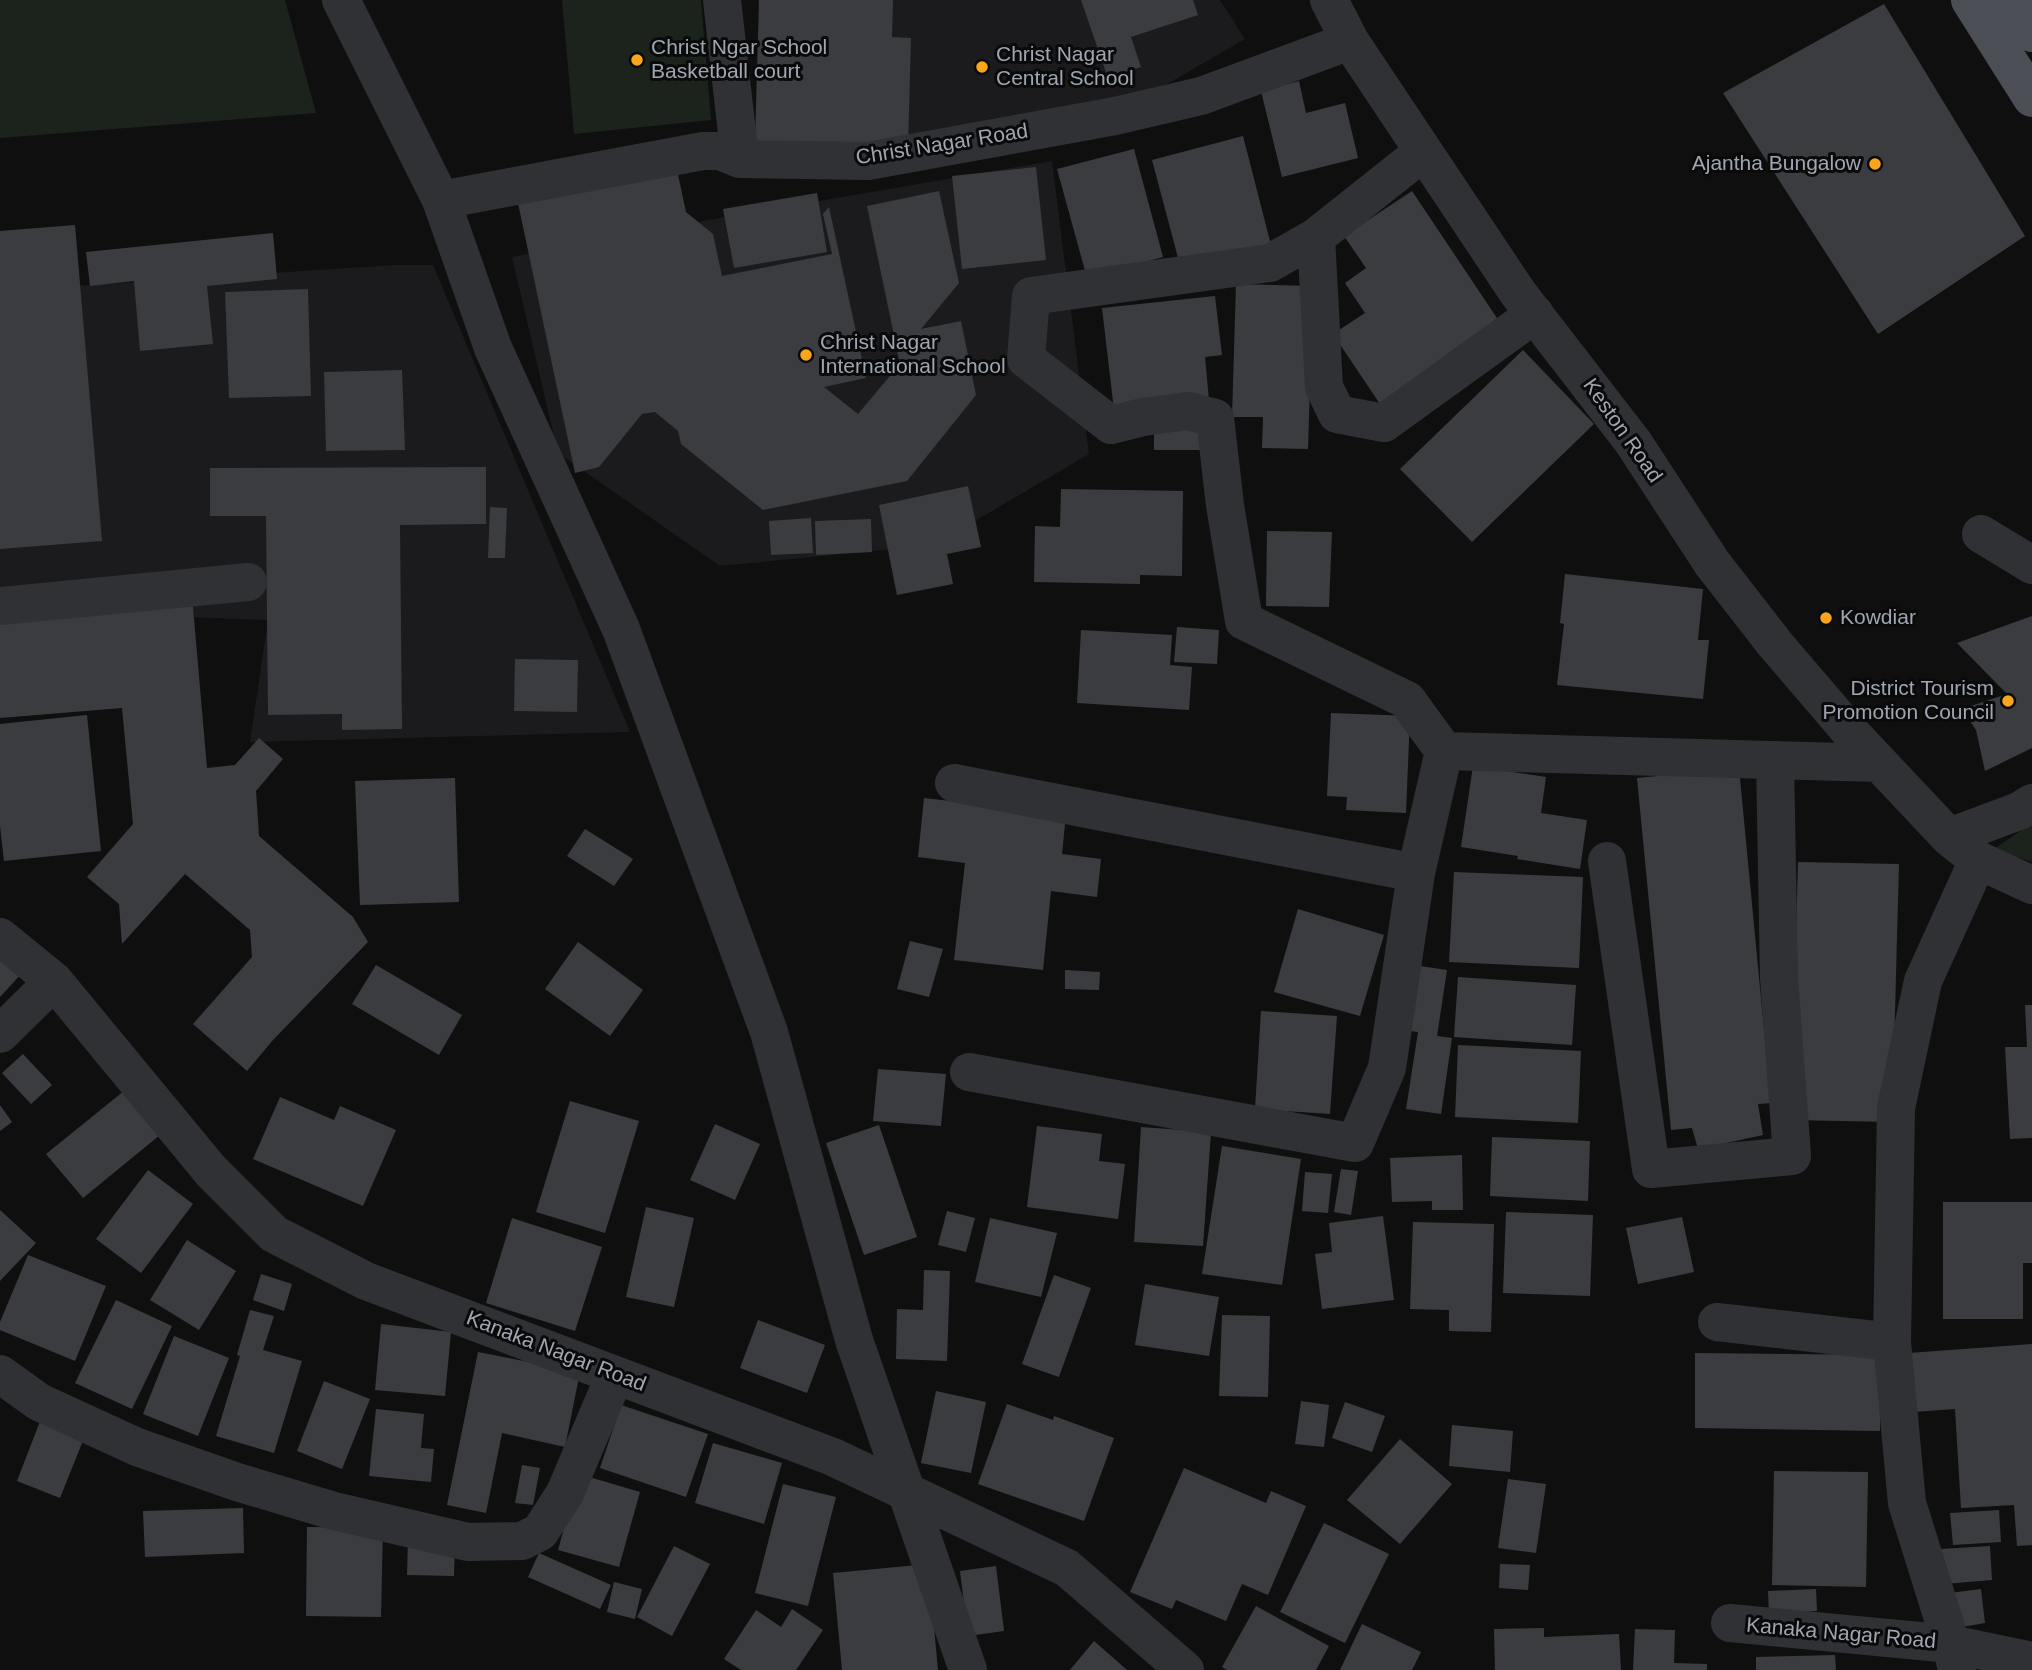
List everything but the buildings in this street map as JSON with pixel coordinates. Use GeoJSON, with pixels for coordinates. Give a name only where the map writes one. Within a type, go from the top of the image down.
{"type":"FeatureCollection","features":[{"type":"Feature","properties":{"kind":"main road"},"geometry":{"type":"LineString","coordinates":[[1970,0],[2032,98]]}},
{"type":"Feature","properties":{"kind":"main road"},"geometry":{"type":"LineString","coordinates":[[2010,0],[2032,33]]}},
{"type":"Feature","properties":{"kind":"street"},"geometry":{"type":"LineString","coordinates":[[341,0],[442,200],[493,348],[621,629],[769,1032],[854,1340],[968,1670]]}},
{"type":"Feature","properties":{"kind":"street"},"geometry":{"type":"LineString","coordinates":[[722,0],[740,159]]}},
{"type":"Feature","properties":{"kind":"street","name":"Keston Road"},"geometry":{"type":"LineString","coordinates":[[1329,0],[1350,41],[1518,293],[1633,442],[1728,583],[1775,644],[1879,763],[1949,837],[1978,860],[2032,885]]}},
{"type":"Feature","properties":{"kind":"street","name":"Christ Nagar Road"},"geometry":{"type":"LineString","coordinates":[[442,200],[703,151],[720,151],[740,159],[868,161],[1115,116],[1201,96],[1350,41]]}},
{"type":"Feature","properties":{"kind":"street"},"geometry":{"type":"LineString","coordinates":[[969,1072],[1355,1143],[1387,1068],[1416,873],[1444,751],[1407,700],[1244,621],[1225,505],[1215,418],[1188,411],[1143,416],[1111,425],[1026,359],[1031,296],[1270,263],[1316,237],[1423,152]]}},
{"type":"Feature","properties":{"kind":"street"},"geometry":{"type":"LineString","coordinates":[[1316,237],[1324,387],[1337,414],[1384,423],[1535,314]]}},
{"type":"Feature","properties":{"kind":"street"},"geometry":{"type":"LineString","coordinates":[[1981,534],[2032,565]]}},
{"type":"Feature","properties":{"kind":"street"},"geometry":{"type":"LineString","coordinates":[[0,606],[248,582]]}},
{"type":"Feature","properties":{"kind":"street"},"geometry":{"type":"LineString","coordinates":[[1444,751],[1879,763]]}},
{"type":"Feature","properties":{"kind":"street"},"geometry":{"type":"LineString","coordinates":[[1607,861],[1651,1169],[1792,1156],[1779,978],[1775,760]]}},
{"type":"Feature","properties":{"kind":"street"},"geometry":{"type":"LineString","coordinates":[[954,783],[1416,873]]}},
{"type":"Feature","properties":{"kind":"street"},"geometry":{"type":"LineString","coordinates":[[1949,837],[2019,811],[2032,803]]}},
{"type":"Feature","properties":{"kind":"street"},"geometry":{"type":"LineString","coordinates":[[1954,1657],[1907,1503],[1892,1342],[1896,1108],[1923,981],[1978,860]]}},
{"type":"Feature","properties":{"kind":"street","name":"Kanaka Nagar Road"},"geometry":{"type":"LineString","coordinates":[[0,937],[54,981],[211,1171],[274,1234],[366,1281],[833,1457],[1067,1568],[1185,1670]]}},
{"type":"Feature","properties":{"kind":"street"},"geometry":{"type":"LineString","coordinates":[[0,1034],[54,981]]}},
{"type":"Feature","properties":{"kind":"street"},"geometry":{"type":"LineString","coordinates":[[1717,1322],[1892,1342]]}},
{"type":"Feature","properties":{"kind":"street"},"geometry":{"type":"LineString","coordinates":[[0,1374],[39,1402],[137,1447],[237,1482],[334,1511],[468,1542],[522,1541],[540,1532],[565,1493],[615,1375]]}},
{"type":"Feature","properties":{"kind":"street","name":"Kanaka Nagar Road"},"geometry":{"type":"LineString","coordinates":[[1730,1623],[1954,1657],[2032,1661]]}},
{"type":"Feature","properties":{"kind":"shaded area"},"geometry":{"type":"Polygon","coordinates":[[[0,0],[285,0],[316,113],[0,138],[0,0]]]}},
{"type":"Feature","properties":{"kind":"shaded area","name":"Christ Ngar School Basketball court"},"geometry":{"type":"Polygon","coordinates":[[[562,0],[701,0],[711,120],[574,134],[562,0]]]}},
{"type":"Feature","properties":{"kind":"shaded area","name":"Christ Nagar Central School"},"geometry":{"type":"Polygon","coordinates":[[[758,0],[1220,0],[1245,39],[1148,95],[779,159],[758,0]]]}},
{"type":"Feature","properties":{"kind":"shaded area","name":"Christ Nagar International School"},"geometry":{"type":"Polygon","coordinates":[[[1052,161],[1089,454],[934,545],[720,566],[558,453],[512,257],[1052,161]]]}},
{"type":"Feature","properties":{"kind":"shaded area"},"geometry":{"type":"Polygon","coordinates":[[[394,265],[433,265],[630,732],[250,742],[268,620],[0,610],[0,291],[394,265]]]}},
{"type":"Feature","properties":{"kind":"shaded area"},"geometry":{"type":"Polygon","coordinates":[[[2032,823],[2032,862],[1994,849],[2032,823]]]}},
{"type":"Feature","properties":{"kind":"place","name":"Christ Ngar School Basketball court"},"geometry":{"type":"Point","coordinates":[637,60]}},
{"type":"Feature","properties":{"kind":"place","name":"Christ Nagar Central School"},"geometry":{"type":"Point","coordinates":[982,67]}},
{"type":"Feature","properties":{"kind":"place","name":"Ajantha Bungalow"},"geometry":{"type":"Point","coordinates":[1875,164]}},
{"type":"Feature","properties":{"kind":"place","name":"Christ Nagar International School"},"geometry":{"type":"Point","coordinates":[806,355]}},
{"type":"Feature","properties":{"kind":"place","name":"Kowdiar"},"geometry":{"type":"Point","coordinates":[1826,618]}},
{"type":"Feature","properties":{"kind":"place","name":"District Tourism Promotion Council"},"geometry":{"type":"Point","coordinates":[2008,701]}}]}
